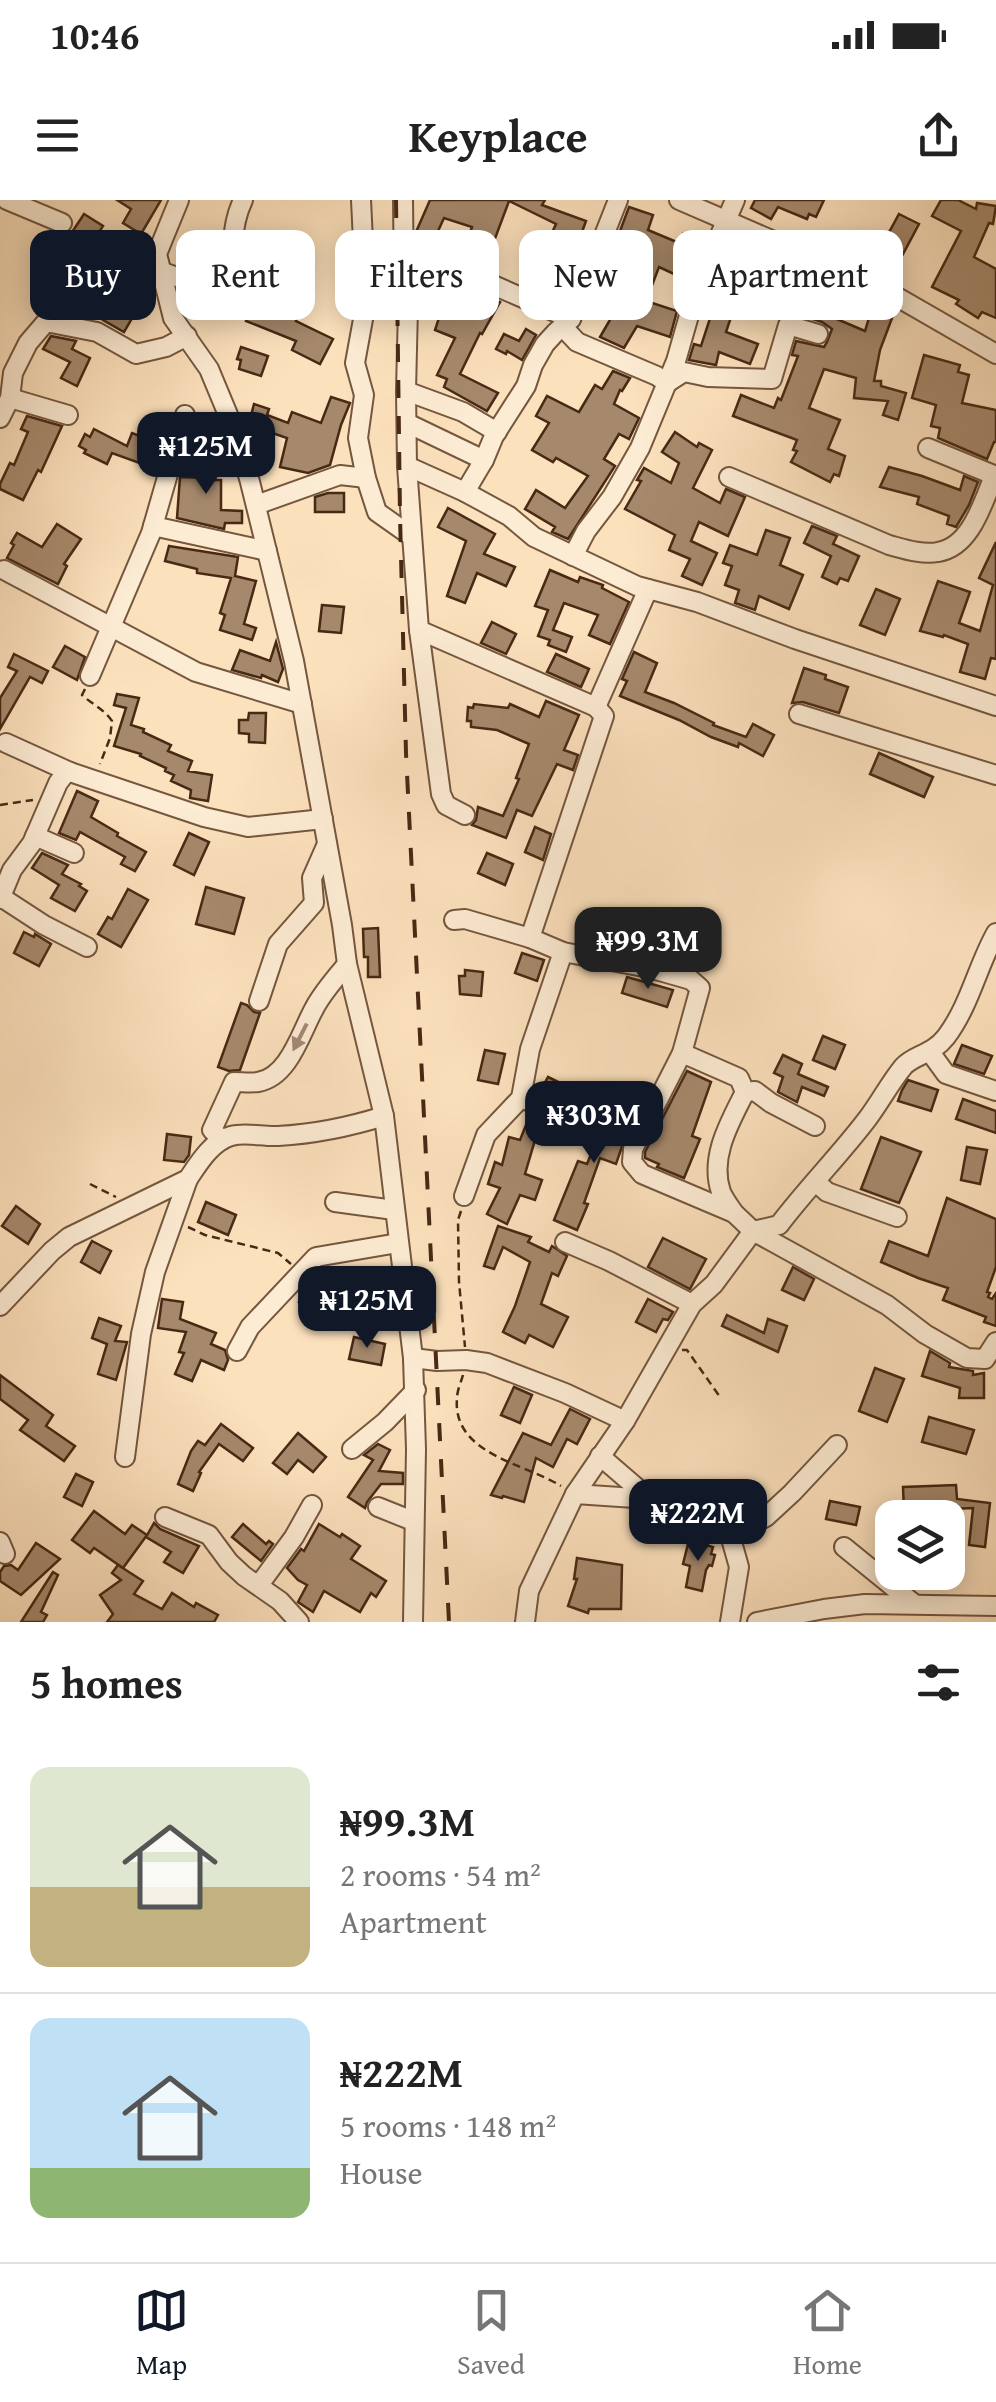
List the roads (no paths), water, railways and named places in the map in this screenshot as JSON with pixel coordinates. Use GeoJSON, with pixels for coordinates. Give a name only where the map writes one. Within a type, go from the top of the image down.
{"type":"FeatureCollection","features":[{"type":"Feature","properties":{"kind":"street"},"geometry":{"type":"LineString","coordinates":[[7,200],[62,223]]}},
{"type":"Feature","properties":{"kind":"street"},"geometry":{"type":"LineString","coordinates":[[179,200],[157,254],[173,318],[209,369],[236,434],[256,505],[294,661],[347,964],[384,1116],[416,1390],[413,1622]]}},
{"type":"Feature","properties":{"kind":"street"},"geometry":{"type":"LineString","coordinates":[[162,272],[236,298],[232,243],[243,200]]}},
{"type":"Feature","properties":{"kind":"street"},"geometry":{"type":"LineString","coordinates":[[361,200],[366,303],[355,363],[364,395],[358,438],[376,512],[410,536]]}},
{"type":"Feature","properties":{"kind":"street"},"geometry":{"type":"LineString","coordinates":[[402,200],[403,230]]}},
{"type":"Feature","properties":{"kind":"street"},"geometry":{"type":"LineString","coordinates":[[465,492],[526,386],[545,344],[567,322],[618,200]]}},
{"type":"Feature","properties":{"kind":"street"},"geometry":{"type":"LineString","coordinates":[[679,200],[878,286],[996,354]]}},
{"type":"Feature","properties":{"kind":"street"},"geometry":{"type":"LineString","coordinates":[[574,556],[640,448],[676,361],[696,290],[735,200]]}},
{"type":"Feature","properties":{"kind":"street"},"geometry":{"type":"LineString","coordinates":[[499,290],[567,322],[577,342],[667,383]]}},
{"type":"Feature","properties":{"kind":"street"},"geometry":{"type":"LineString","coordinates":[[408,320],[407,466],[419,630],[441,794],[446,806],[465,814]]}},
{"type":"Feature","properties":{"kind":"street"},"geometry":{"type":"LineString","coordinates":[[0,418],[10,398],[13,373],[28,343],[46,322],[97,332],[136,354],[166,347],[187,336]]}},
{"type":"Feature","properties":{"kind":"street"},"geometry":{"type":"LineString","coordinates":[[667,383],[684,372],[708,377],[772,379],[788,325],[818,334]]}},
{"type":"Feature","properties":{"kind":"street"},"geometry":{"type":"LineString","coordinates":[[406,392],[463,412],[497,432]]}},
{"type":"Feature","properties":{"kind":"street"},"geometry":{"type":"LineString","coordinates":[[10,398],[68,415]]}},
{"type":"Feature","properties":{"kind":"street"},"geometry":{"type":"LineString","coordinates":[[90,676],[153,526],[186,415]]}},
{"type":"Feature","properties":{"kind":"street"},"geometry":{"type":"LineString","coordinates":[[406,423],[484,460]]}},
{"type":"Feature","properties":{"kind":"street"},"geometry":{"type":"LineString","coordinates":[[730,477],[888,545],[916,552],[940,552],[964,538],[995,476],[928,448]]}},
{"type":"Feature","properties":{"kind":"street"},"geometry":{"type":"LineString","coordinates":[[407,466],[509,516],[534,537],[637,586],[697,602],[996,706]]}},
{"type":"Feature","properties":{"kind":"street"},"geometry":{"type":"LineString","coordinates":[[256,505],[340,475],[366,478]]}},
{"type":"Feature","properties":{"kind":"street"},"geometry":{"type":"LineString","coordinates":[[153,526],[267,551]]}},
{"type":"Feature","properties":{"kind":"street"},"geometry":{"type":"LineString","coordinates":[[4,570],[196,672],[302,704]]}},
{"type":"Feature","properties":{"kind":"street"},"geometry":{"type":"LineString","coordinates":[[596,707],[648,589]]}},
{"type":"Feature","properties":{"kind":"street"},"geometry":{"type":"LineString","coordinates":[[419,630],[596,707],[604,716],[530,938]]}},
{"type":"Feature","properties":{"kind":"street"},"geometry":{"type":"LineString","coordinates":[[799,714],[996,774]]}},
{"type":"Feature","properties":{"kind":"street"},"geometry":{"type":"LineString","coordinates":[[6,742],[70,772],[204,817],[248,827],[323,819]]}},
{"type":"Feature","properties":{"kind":"street"},"geometry":{"type":"LineString","coordinates":[[70,772],[64,775],[0,898],[87,947]]}},
{"type":"Feature","properties":{"kind":"street"},"geometry":{"type":"LineString","coordinates":[[35,836],[74,853]]}},
{"type":"Feature","properties":{"kind":"street"},"geometry":{"type":"LineString","coordinates":[[259,1001],[278,944],[314,902],[312,878],[327,844]]}},
{"type":"Feature","properties":{"kind":"street"},"geometry":{"type":"LineString","coordinates":[[454,920],[530,938],[563,952],[649,968],[691,980],[700,988],[682,1052],[633,1149],[632,1162],[642,1174],[734,1214]]}},
{"type":"Feature","properties":{"kind":"street"},"geometry":{"type":"LineString","coordinates":[[525,1622],[529,1591],[575,1494],[625,1421],[692,1304],[714,1284],[753,1231],[780,1225],[868,1118],[906,1063],[930,1052],[944,1039],[966,1006],[995,935]]}},
{"type":"Feature","properties":{"kind":"street"},"geometry":{"type":"LineString","coordinates":[[464,1196],[486,1135],[521,1098],[530,1048],[563,952]]}},
{"type":"Feature","properties":{"kind":"street"},"geometry":{"type":"LineString","coordinates":[[222,1140],[212,1130],[234,1082],[270,1078],[284,1065],[316,1004],[347,964]]}},
{"type":"Feature","properties":{"kind":"street"},"geometry":{"type":"LineString","coordinates":[[682,1052],[739,1078],[745,1092],[726,1131],[717,1164],[721,1193],[734,1214],[753,1231],[887,1305],[925,1334],[967,1358],[985,1359],[996,1342]]}},
{"type":"Feature","properties":{"kind":"street"},"geometry":{"type":"LineString","coordinates":[[930,1052],[946,1074],[996,1091]]}},
{"type":"Feature","properties":{"kind":"street"},"geometry":{"type":"LineString","coordinates":[[745,1092],[755,1091],[815,1126]]}},
{"type":"Feature","properties":{"kind":"street"},"geometry":{"type":"LineString","coordinates":[[521,1098],[558,1113]]}},
{"type":"Feature","properties":{"kind":"street"},"geometry":{"type":"LineString","coordinates":[[125,1457],[141,1334],[156,1272],[188,1179],[199,1162],[216,1144],[231,1136],[325,1132],[384,1116]]}},
{"type":"Feature","properties":{"kind":"street"},"geometry":{"type":"LineString","coordinates":[[0,1305],[70,1237],[188,1179]]}},
{"type":"Feature","properties":{"kind":"street"},"geometry":{"type":"LineString","coordinates":[[816,1182],[827,1192],[896,1218]]}},
{"type":"Feature","properties":{"kind":"street"},"geometry":{"type":"LineString","coordinates":[[335,1202],[394,1210]]}},
{"type":"Feature","properties":{"kind":"street"},"geometry":{"type":"LineString","coordinates":[[565,1242],[692,1304]]}},
{"type":"Feature","properties":{"kind":"street"},"geometry":{"type":"LineString","coordinates":[[236,1351],[250,1327],[316,1257],[398,1244]]}},
{"type":"Feature","properties":{"kind":"street"},"geometry":{"type":"LineString","coordinates":[[413,1358],[487,1363],[625,1421]]}},
{"type":"Feature","properties":{"kind":"street"},"geometry":{"type":"LineString","coordinates":[[352,1449],[416,1390]]}},
{"type":"Feature","properties":{"kind":"street"},"geometry":{"type":"LineString","coordinates":[[730,1534],[766,1516],[837,1446]]}},
{"type":"Feature","properties":{"kind":"street"},"geometry":{"type":"LineString","coordinates":[[600,1456],[652,1500]]}},
{"type":"Feature","properties":{"kind":"street"},"geometry":{"type":"LineString","coordinates":[[575,1494],[665,1500],[730,1534],[739,1566],[730,1622]]}},
{"type":"Feature","properties":{"kind":"street"},"geometry":{"type":"LineString","coordinates":[[259,1585],[312,1505]]}},
{"type":"Feature","properties":{"kind":"street"},"geometry":{"type":"LineString","coordinates":[[378,1507],[413,1520]]}},
{"type":"Feature","properties":{"kind":"street"},"geometry":{"type":"LineString","coordinates":[[166,1518],[209,1535],[229,1562],[280,1601],[299,1622]]}},
{"type":"Feature","properties":{"kind":"street"},"geometry":{"type":"LineString","coordinates":[[844,1547],[906,1603]]}},
{"type":"Feature","properties":{"kind":"street"},"geometry":{"type":"LineString","coordinates":[[884,1622],[906,1603]]}},
{"type":"Feature","properties":{"kind":"street"},"geometry":{"type":"LineString","coordinates":[[757,1622],[864,1604],[906,1603],[955,1614],[996,1606]]}},
{"type":"Feature","properties":{"kind":"railway"},"geometry":{"type":"LineString","coordinates":[[396,200],[406,753],[449,1622]]}}]}
